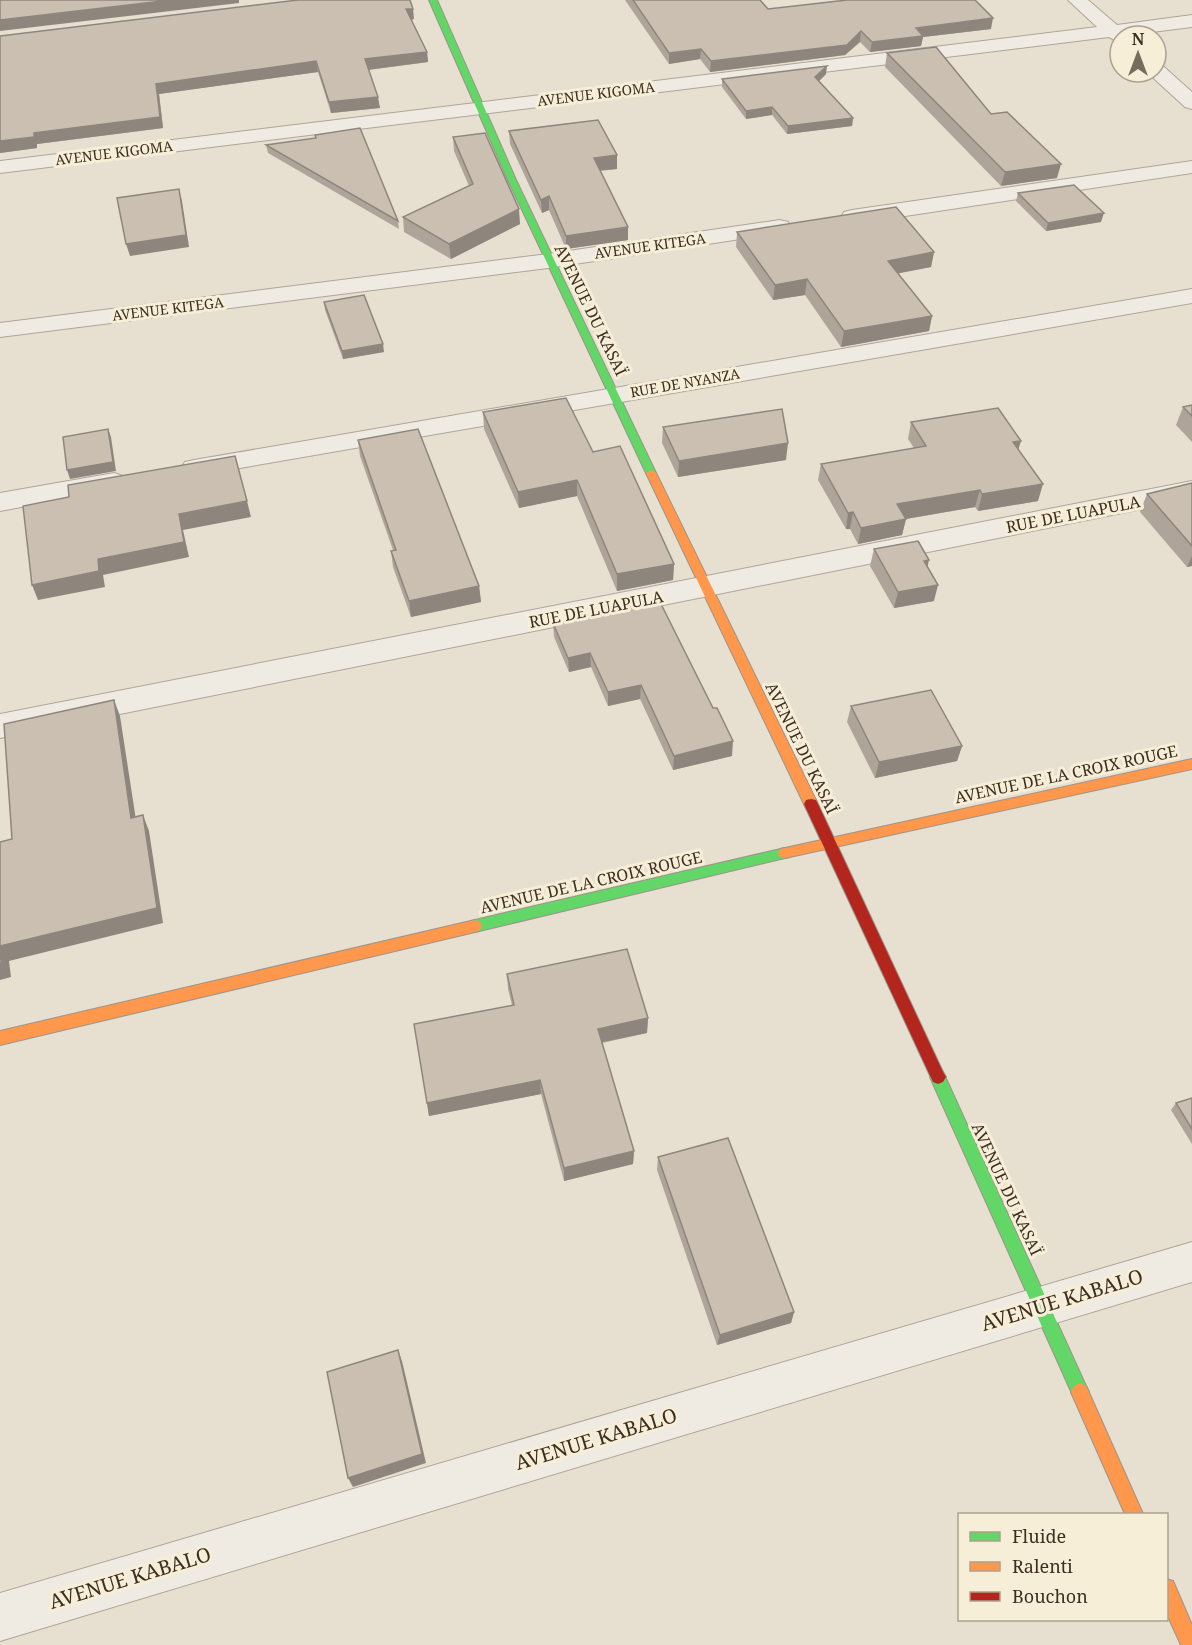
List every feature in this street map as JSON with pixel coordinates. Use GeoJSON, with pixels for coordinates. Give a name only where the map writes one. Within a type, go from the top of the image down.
{"type":"FeatureCollection","features":[{"type":"Feature","properties":{"kind":"street","name":"AVENUE DU KASAÏ"},"geometry":{"type":"LineString","coordinates":[[433,0],[478,108],[548,261],[829,842],[1042,1306],[1133,1513]]}},
{"type":"Feature","properties":{"kind":"street"},"geometry":{"type":"LineString","coordinates":[[1077,0],[1108,26]]}},
{"type":"Feature","properties":{"kind":"street","name":"AVENUE KIGOMA"},"geometry":{"type":"LineString","coordinates":[[1168,25],[1192,21]]}},
{"type":"Feature","properties":{"kind":"street","name":"AVENUE KIGOMA"},"geometry":{"type":"LineString","coordinates":[[0,167],[478,108],[1108,35]]}},
{"type":"Feature","properties":{"kind":"street"},"geometry":{"type":"LineString","coordinates":[[1168,81],[1192,104]]}},
{"type":"Feature","properties":{"kind":"street"},"geometry":{"type":"LineString","coordinates":[[829,220],[1192,167]]}},
{"type":"Feature","properties":{"kind":"street","name":"AVENUE KITEGA"},"geometry":{"type":"LineString","coordinates":[[0,330],[548,261],[806,223]]}},
{"type":"Feature","properties":{"kind":"street","name":"RUE DE NYANZA"},"geometry":{"type":"LineString","coordinates":[[0,502],[1192,296]]}},
{"type":"Feature","properties":{"kind":"street","name":"RUE DE LUAPULA"},"geometry":{"type":"LineString","coordinates":[[0,726],[1192,490]]}},
{"type":"Feature","properties":{"kind":"street","name":"AVENUE DE LA CROIX ROUGE"},"geometry":{"type":"LineString","coordinates":[[0,1038],[829,842],[1192,764]]}},
{"type":"Feature","properties":{"kind":"street","name":"AVENUE KABALO"},"geometry":{"type":"LineString","coordinates":[[0,1617],[1192,1262]]}},
{"type":"Feature","properties":{"kind":"street"},"geometry":{"type":"LineString","coordinates":[[1168,1590],[1191,1645]]}},
{"type":"Feature","properties":{"kind":"building"},"geometry":{"type":"Polygon","coordinates":[[[0,0],[171,0],[0,20],[0,0]]]}},
{"type":"Feature","properties":{"kind":"building"},"geometry":{"type":"Polygon","coordinates":[[[298,0],[410,0],[413,9],[406,9],[427,52],[365,59],[378,97],[329,102],[316,61],[156,84],[160,117],[34,133],[34,137],[0,141],[0,36],[298,0]]]}},
{"type":"Feature","properties":{"kind":"building"},"geometry":{"type":"Polygon","coordinates":[[[633,0],[760,0],[768,9],[847,0],[975,0],[993,18],[916,28],[923,36],[872,42],[861,31],[847,45],[711,61],[701,49],[669,53],[633,0]]]}},
{"type":"Feature","properties":{"kind":"building"},"geometry":{"type":"Polygon","coordinates":[[[936,47],[991,114],[1007,112],[1061,164],[1005,172],[887,53],[936,47]]]}},
{"type":"Feature","properties":{"kind":"building"},"geometry":{"type":"Polygon","coordinates":[[[827,66],[815,77],[853,118],[788,126],[772,107],[746,111],[722,79],[827,66]]]}},
{"type":"Feature","properties":{"kind":"building"},"geometry":{"type":"Polygon","coordinates":[[[598,120],[617,155],[594,158],[628,227],[566,236],[549,196],[541,200],[509,131],[598,120]]]}},
{"type":"Feature","properties":{"kind":"building"},"geometry":{"type":"Polygon","coordinates":[[[360,128],[398,221],[266,145],[316,138],[315,135],[360,128]]]}},
{"type":"Feature","properties":{"kind":"building"},"geometry":{"type":"Polygon","coordinates":[[[485,133],[519,209],[449,244],[403,217],[473,184],[453,137],[485,133]]]}},
{"type":"Feature","properties":{"kind":"building"},"geometry":{"type":"Polygon","coordinates":[[[1074,185],[1104,213],[1048,223],[1018,193],[1074,185]]]}},
{"type":"Feature","properties":{"kind":"building"},"geometry":{"type":"Polygon","coordinates":[[[179,189],[186,235],[126,244],[117,198],[179,189]]]}},
{"type":"Feature","properties":{"kind":"building"},"geometry":{"type":"Polygon","coordinates":[[[896,207],[934,252],[888,261],[932,316],[844,331],[807,279],[775,285],[737,232],[896,207]]]}},
{"type":"Feature","properties":{"kind":"building"},"geometry":{"type":"Polygon","coordinates":[[[364,295],[383,344],[342,351],[324,302],[364,295]]]}},
{"type":"Feature","properties":{"kind":"building"},"geometry":{"type":"Polygon","coordinates":[[[566,398],[593,452],[620,446],[674,564],[617,574],[577,480],[518,492],[483,412],[566,398]]]}},
{"type":"Feature","properties":{"kind":"building"},"geometry":{"type":"Polygon","coordinates":[[[1192,405],[1192,416],[1183,407],[1192,405]]]}},
{"type":"Feature","properties":{"kind":"building"},"geometry":{"type":"Polygon","coordinates":[[[998,408],[1021,441],[1013,442],[1043,484],[982,494],[980,490],[897,504],[906,519],[861,528],[853,512],[848,513],[821,464],[926,446],[911,422],[998,408]]]}},
{"type":"Feature","properties":{"kind":"building"},"geometry":{"type":"Polygon","coordinates":[[[782,409],[788,443],[679,461],[663,427],[782,409]]]}},
{"type":"Feature","properties":{"kind":"building"},"geometry":{"type":"Polygon","coordinates":[[[108,429],[113,462],[67,470],[63,437],[108,429]]]}},
{"type":"Feature","properties":{"kind":"building"},"geometry":{"type":"Polygon","coordinates":[[[418,429],[479,586],[409,601],[391,551],[396,550],[358,440],[418,429]]]}},
{"type":"Feature","properties":{"kind":"building"},"geometry":{"type":"Polygon","coordinates":[[[235,456],[247,501],[179,514],[184,542],[98,559],[99,571],[32,585],[23,506],[69,497],[68,485],[235,456]]]}},
{"type":"Feature","properties":{"kind":"building"},"geometry":{"type":"Polygon","coordinates":[[[1192,483],[1192,546],[1147,494],[1192,483]]]}},
{"type":"Feature","properties":{"kind":"building"},"geometry":{"type":"Polygon","coordinates":[[[918,541],[929,560],[924,561],[938,585],[898,592],[874,549],[918,541]]]}},
{"type":"Feature","properties":{"kind":"building"},"geometry":{"type":"Polygon","coordinates":[[[659,600],[713,708],[717,708],[733,741],[674,756],[641,685],[608,692],[590,653],[568,658],[553,623],[659,600]]]}},
{"type":"Feature","properties":{"kind":"building"},"geometry":{"type":"Polygon","coordinates":[[[931,690],[962,746],[879,762],[851,706],[931,690]]]}},
{"type":"Feature","properties":{"kind":"building"},"geometry":{"type":"Polygon","coordinates":[[[114,700],[131,818],[143,815],[157,908],[0,946],[0,842],[12,839],[4,724],[114,700]]]}},
{"type":"Feature","properties":{"kind":"building"},"geometry":{"type":"Polygon","coordinates":[[[627,949],[648,1018],[598,1029],[634,1151],[564,1168],[540,1080],[427,1103],[414,1024],[514,1005],[507,974],[627,949]]]}},
{"type":"Feature","properties":{"kind":"building"},"geometry":{"type":"Polygon","coordinates":[[[1192,1098],[1192,1129],[1176,1103],[1192,1098]]]}},
{"type":"Feature","properties":{"kind":"building"},"geometry":{"type":"Polygon","coordinates":[[[728,1138],[794,1312],[720,1335],[658,1157],[728,1138]]]}},
{"type":"Feature","properties":{"kind":"building"},"geometry":{"type":"Polygon","coordinates":[[[398,1350],[422,1454],[348,1478],[327,1372],[398,1350]]]}},
{"type":"Feature","properties":{"kind":"traffic: fast"},"geometry":{"type":"LineString","coordinates":[[433,0],[512,180],[651,473]]}},
{"type":"Feature","properties":{"kind":"traffic: fast"},"geometry":{"type":"LineString","coordinates":[[475,926],[785,853]]}},
{"type":"Feature","properties":{"kind":"traffic: fast"},"geometry":{"type":"LineString","coordinates":[[938,1077],[1080,1392]]}},
{"type":"Feature","properties":{"kind":"traffic: slow"},"geometry":{"type":"LineString","coordinates":[[651,473],[811,804]]}},
{"type":"Feature","properties":{"kind":"traffic: slow"},"geometry":{"type":"LineString","coordinates":[[785,853],[1192,764]]}},
{"type":"Feature","properties":{"kind":"traffic: slow"},"geometry":{"type":"LineString","coordinates":[[0,1038],[475,926]]}},
{"type":"Feature","properties":{"kind":"traffic: slow"},"geometry":{"type":"LineString","coordinates":[[1080,1392],[1134,1513]]}},
{"type":"Feature","properties":{"kind":"traffic: slow"},"geometry":{"type":"LineString","coordinates":[[1168,1593],[1191,1645]]}},
{"type":"Feature","properties":{"kind":"traffic: jam"},"geometry":{"type":"LineString","coordinates":[[811,804],[938,1077]]}}]}
